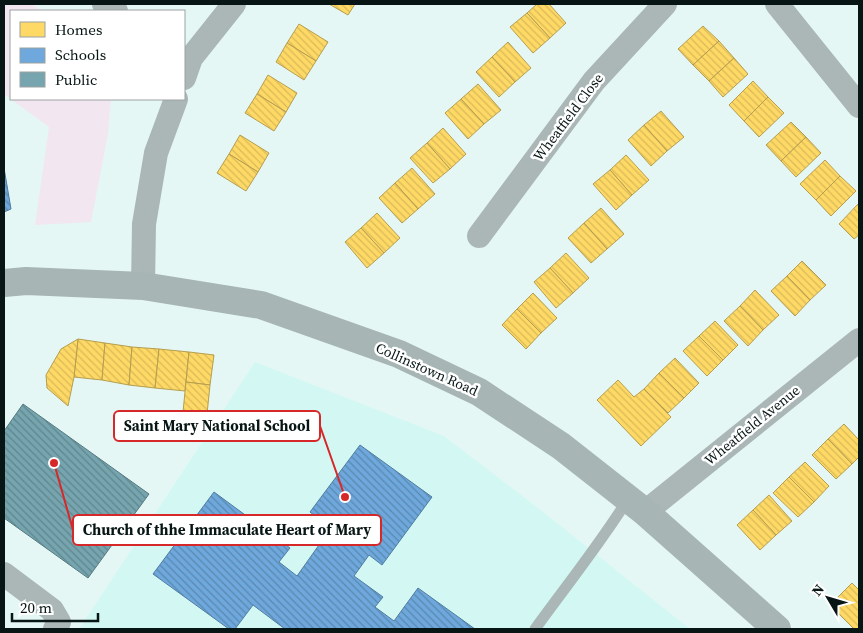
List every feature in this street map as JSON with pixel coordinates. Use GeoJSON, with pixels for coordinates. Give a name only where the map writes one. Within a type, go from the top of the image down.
{"type":"FeatureCollection","features":[{"type":"Feature","properties":{"kind":"street"},"geometry":{"type":"LineString","coordinates":[[186,63],[234,4]]}},
{"type":"Feature","properties":{"kind":"street","name":"Wheatfield Close"},"geometry":{"type":"LineString","coordinates":[[478,236],[594,81],[665,4]]}},
{"type":"Feature","properties":{"kind":"street"},"geometry":{"type":"LineString","coordinates":[[777,4],[859,106]]}},
{"type":"Feature","properties":{"kind":"street"},"geometry":{"type":"LineString","coordinates":[[144,286],[144,224],[156,153],[176,100]]}},
{"type":"Feature","properties":{"kind":"street","name":"Collinstown Road"},"geometry":{"type":"LineString","coordinates":[[4,283],[26,281],[144,286],[261,305],[399,354],[479,392],[561,446],[637,506],[777,629]]}},
{"type":"Feature","properties":{"kind":"street","name":"Wheatfield Avenue"},"geometry":{"type":"LineString","coordinates":[[637,506],[859,340]]}},
{"type":"Feature","properties":{"kind":"street"},"geometry":{"type":"LineString","coordinates":[[4,574],[52,610],[59,622],[55,629]]}},
{"type":"Feature","properties":{"kind":"lane"},"geometry":{"type":"LineString","coordinates":[[535,629],[584,561],[605,537],[637,506]]}},
{"type":"Feature","properties":{"kind":"shaded area"},"geometry":{"type":"Polygon","coordinates":[[[4,4],[31,4],[41,10],[10,10],[10,98],[4,94],[4,4]]]}},
{"type":"Feature","properties":{"kind":"shaded area"},"geometry":{"type":"Polygon","coordinates":[[[12,100],[111,100],[108,134],[91,222],[35,225],[49,127],[12,100]]]}},
{"type":"Feature","properties":{"kind":"shaded area"},"geometry":{"type":"Polygon","coordinates":[[[255,362],[444,436],[690,629],[79,629],[255,362]]]}},
{"type":"Feature","properties":{"kind":"building: Homes"},"geometry":{"type":"Polygon","coordinates":[[[329,4],[355,4],[348,15],[329,4]]]}},
{"type":"Feature","properties":{"kind":"building: Homes"},"geometry":{"type":"Polygon","coordinates":[[[537,4],[549,4],[566,23],[550,38],[527,13],[537,4]]]}},
{"type":"Feature","properties":{"kind":"building: Homes"},"geometry":{"type":"Polygon","coordinates":[[[527,13],[550,38],[533,53],[510,27],[527,13]]]}},
{"type":"Feature","properties":{"kind":"building: Homes"},"geometry":{"type":"Polygon","coordinates":[[[299,24],[328,42],[316,61],[287,43],[299,24]]]}},
{"type":"Feature","properties":{"kind":"building: Homes"},"geometry":{"type":"Polygon","coordinates":[[[703,26],[719,41],[693,65],[678,49],[703,26]]]}},
{"type":"Feature","properties":{"kind":"building: Homes"},"geometry":{"type":"Polygon","coordinates":[[[719,41],[734,58],[709,81],[693,65],[719,41]]]}},
{"type":"Feature","properties":{"kind":"building: Homes"},"geometry":{"type":"Polygon","coordinates":[[[508,42],[531,68],[515,82],[492,57],[508,42]]]}},
{"type":"Feature","properties":{"kind":"building: Homes"},"geometry":{"type":"Polygon","coordinates":[[[287,43],[316,61],[304,80],[276,62],[287,43]]]}},
{"type":"Feature","properties":{"kind":"building: Homes"},"geometry":{"type":"Polygon","coordinates":[[[492,57],[515,82],[499,97],[476,72],[492,57]]]}},
{"type":"Feature","properties":{"kind":"building: Homes"},"geometry":{"type":"Polygon","coordinates":[[[734,58],[748,74],[723,97],[709,81],[734,58]]]}},
{"type":"Feature","properties":{"kind":"building: Homes"},"geometry":{"type":"Polygon","coordinates":[[[268,75],[297,93],[286,112],[257,94],[268,75]]]}},
{"type":"Feature","properties":{"kind":"building: Homes"},"geometry":{"type":"Polygon","coordinates":[[[753,81],[768,97],[744,121],[729,105],[753,81]]]}},
{"type":"Feature","properties":{"kind":"building: Homes"},"geometry":{"type":"Polygon","coordinates":[[[478,84],[501,110],[484,124],[461,99],[478,84]]]}},
{"type":"Feature","properties":{"kind":"building: Homes"},"geometry":{"type":"Polygon","coordinates":[[[257,94],[286,112],[274,131],[245,113],[257,94]]]}},
{"type":"Feature","properties":{"kind":"building: Homes"},"geometry":{"type":"Polygon","coordinates":[[[768,97],[784,113],[759,137],[744,121],[768,97]]]}},
{"type":"Feature","properties":{"kind":"building: Homes"},"geometry":{"type":"Polygon","coordinates":[[[461,99],[484,124],[468,139],[445,113],[461,99]]]}},
{"type":"Feature","properties":{"kind":"building: Homes"},"geometry":{"type":"Polygon","coordinates":[[[661,111],[684,137],[667,151],[644,125],[661,111]]]}},
{"type":"Feature","properties":{"kind":"building: Homes"},"geometry":{"type":"Polygon","coordinates":[[[791,122],[806,137],[781,161],[766,145],[791,122]]]}},
{"type":"Feature","properties":{"kind":"building: Homes"},"geometry":{"type":"Polygon","coordinates":[[[644,125],[667,151],[651,166],[628,140],[644,125]]]}},
{"type":"Feature","properties":{"kind":"building: Homes"},"geometry":{"type":"Polygon","coordinates":[[[443,128],[466,154],[450,169],[427,143],[443,128]]]}},
{"type":"Feature","properties":{"kind":"building: Homes"},"geometry":{"type":"Polygon","coordinates":[[[240,135],[269,153],[258,172],[229,154],[240,135]]]}},
{"type":"Feature","properties":{"kind":"building: Homes"},"geometry":{"type":"Polygon","coordinates":[[[806,137],[821,153],[796,177],[781,161],[806,137]]]}},
{"type":"Feature","properties":{"kind":"building: Homes"},"geometry":{"type":"Polygon","coordinates":[[[427,143],[450,169],[433,183],[410,158],[427,143]]]}},
{"type":"Feature","properties":{"kind":"building: Homes"},"geometry":{"type":"Polygon","coordinates":[[[229,154],[258,172],[246,191],[217,173],[229,154]]]}},
{"type":"Feature","properties":{"kind":"building: Homes"},"geometry":{"type":"Polygon","coordinates":[[[626,155],[649,180],[632,195],[610,170],[626,155]]]}},
{"type":"Feature","properties":{"kind":"building: Homes"},"geometry":{"type":"Polygon","coordinates":[[[825,160],[840,176],[816,200],[800,184],[825,160]]]}},
{"type":"Feature","properties":{"kind":"building: Homes"},"geometry":{"type":"Polygon","coordinates":[[[412,168],[435,194],[418,209],[395,183],[412,168]]]}},
{"type":"Feature","properties":{"kind":"building: Homes"},"geometry":{"type":"Polygon","coordinates":[[[610,170],[632,195],[616,210],[593,184],[610,170]]]}},
{"type":"Feature","properties":{"kind":"building: Homes"},"geometry":{"type":"Polygon","coordinates":[[[840,176],[856,191],[831,216],[816,200],[840,176]]]}},
{"type":"Feature","properties":{"kind":"building: Homes"},"geometry":{"type":"Polygon","coordinates":[[[395,183],[418,209],[402,223],[379,198],[395,183]]]}},
{"type":"Feature","properties":{"kind":"building: Homes"},"geometry":{"type":"Polygon","coordinates":[[[859,203],[859,235],[854,239],[839,224],[859,203]]]}},
{"type":"Feature","properties":{"kind":"building: Homes"},"geometry":{"type":"Polygon","coordinates":[[[601,208],[624,234],[607,249],[584,223],[601,208]]]}},
{"type":"Feature","properties":{"kind":"building: Homes"},"geometry":{"type":"Polygon","coordinates":[[[377,213],[400,238],[384,253],[361,228],[377,213]]]}},
{"type":"Feature","properties":{"kind":"building: Homes"},"geometry":{"type":"Polygon","coordinates":[[[584,223],[607,249],[591,263],[568,238],[584,223]]]}},
{"type":"Feature","properties":{"kind":"building: Homes"},"geometry":{"type":"Polygon","coordinates":[[[361,228],[384,253],[367,268],[345,242],[361,228]]]}},
{"type":"Feature","properties":{"kind":"building: Homes"},"geometry":{"type":"Polygon","coordinates":[[[566,253],[589,278],[573,293],[550,268],[566,253]]]}},
{"type":"Feature","properties":{"kind":"building: Homes"},"geometry":{"type":"Polygon","coordinates":[[[802,261],[826,285],[810,300],[787,276],[802,261]]]}},
{"type":"Feature","properties":{"kind":"building: Homes"},"geometry":{"type":"Polygon","coordinates":[[[550,268],[573,293],[556,308],[534,282],[550,268]]]}},
{"type":"Feature","properties":{"kind":"building: Homes"},"geometry":{"type":"Polygon","coordinates":[[[787,276],[810,300],[795,316],[771,291],[787,276]]]}},
{"type":"Feature","properties":{"kind":"building: Homes"},"geometry":{"type":"Polygon","coordinates":[[[755,290],[779,315],[763,330],[740,306],[755,290]]]}},
{"type":"Feature","properties":{"kind":"building: Homes"},"geometry":{"type":"Polygon","coordinates":[[[533,293],[557,318],[541,333],[517,309],[533,293]]]}},
{"type":"Feature","properties":{"kind":"building: Homes"},"geometry":{"type":"Polygon","coordinates":[[[740,306],[763,330],[748,346],[724,321],[740,306]]]}},
{"type":"Feature","properties":{"kind":"building: Homes"},"geometry":{"type":"Polygon","coordinates":[[[517,309],[541,333],[526,349],[502,325],[517,309]]]}},
{"type":"Feature","properties":{"kind":"building: Homes"},"geometry":{"type":"Polygon","coordinates":[[[715,321],[738,345],[723,360],[699,336],[715,321]]]}},
{"type":"Feature","properties":{"kind":"building: Homes"},"geometry":{"type":"Polygon","coordinates":[[[699,336],[723,360],[707,376],[683,351],[699,336]]]}},
{"type":"Feature","properties":{"kind":"building: Homes"},"geometry":{"type":"Polygon","coordinates":[[[78,339],[105,343],[102,380],[74,377],[78,339]]]}},
{"type":"Feature","properties":{"kind":"building: Homes"},"geometry":{"type":"Polygon","coordinates":[[[78,339],[74,377],[68,406],[47,388],[46,375],[61,349],[78,339]]]}},
{"type":"Feature","properties":{"kind":"building: Homes"},"geometry":{"type":"Polygon","coordinates":[[[105,343],[132,347],[129,385],[102,380],[105,343]]]}},
{"type":"Feature","properties":{"kind":"building: Homes"},"geometry":{"type":"Polygon","coordinates":[[[132,347],[159,349],[155,388],[129,385],[132,347]]]}},
{"type":"Feature","properties":{"kind":"building: Homes"},"geometry":{"type":"Polygon","coordinates":[[[159,349],[189,352],[185,391],[155,388],[159,349]]]}},
{"type":"Feature","properties":{"kind":"building: Homes"},"geometry":{"type":"Polygon","coordinates":[[[189,352],[214,355],[210,385],[186,382],[189,352]]]}},
{"type":"Feature","properties":{"kind":"building: Homes"},"geometry":{"type":"Polygon","coordinates":[[[675,358],[699,383],[684,398],[659,373],[675,358]]]}},
{"type":"Feature","properties":{"kind":"building: Homes"},"geometry":{"type":"Polygon","coordinates":[[[659,373],[684,398],[668,413],[644,389],[659,373]]]}},
{"type":"Feature","properties":{"kind":"building: Homes"},"geometry":{"type":"Polygon","coordinates":[[[618,380],[634,397],[644,389],[671,417],[641,446],[597,400],[618,380]]]}},
{"type":"Feature","properties":{"kind":"building: Homes"},"geometry":{"type":"Polygon","coordinates":[[[186,382],[210,385],[207,414],[183,412],[186,382]]]}},
{"type":"Feature","properties":{"kind":"building: Homes"},"geometry":{"type":"Polygon","coordinates":[[[844,424],[859,440],[859,457],[852,464],[828,439],[844,424]]]}},
{"type":"Feature","properties":{"kind":"building: Homes"},"geometry":{"type":"Polygon","coordinates":[[[828,439],[852,464],[836,479],[812,455],[828,439]]]}},
{"type":"Feature","properties":{"kind":"building: Homes"},"geometry":{"type":"Polygon","coordinates":[[[805,462],[829,486],[814,502],[789,477],[805,462]]]}},
{"type":"Feature","properties":{"kind":"building: Homes"},"geometry":{"type":"Polygon","coordinates":[[[789,477],[814,502],[798,517],[773,493],[789,477]]]}},
{"type":"Feature","properties":{"kind":"building: Homes"},"geometry":{"type":"Polygon","coordinates":[[[769,495],[792,521],[776,535],[753,510],[769,495]]]}},
{"type":"Feature","properties":{"kind":"building: Homes"},"geometry":{"type":"Polygon","coordinates":[[[753,510],[776,535],[760,550],[737,525],[753,510]]]}},
{"type":"Feature","properties":{"kind":"building: Homes"},"geometry":{"type":"Polygon","coordinates":[[[852,583],[859,590],[859,629],[854,629],[830,605],[852,583]]]}},
{"type":"Feature","properties":{"kind":"building: Schools"},"geometry":{"type":"Polygon","coordinates":[[[4,168],[11,209],[4,212],[4,168]]]}},
{"type":"Feature","properties":{"kind":"building: Schools"},"geometry":{"type":"Polygon","coordinates":[[[360,445],[432,497],[382,565],[369,555],[354,576],[383,597],[375,607],[394,621],[418,588],[475,629],[285,629],[253,605],[235,629],[229,629],[153,574],[214,492],[290,548],[279,562],[297,576],[331,528],[310,512],[360,445]]]}},
{"type":"Feature","properties":{"kind":"building: Public"},"geometry":{"type":"Polygon","coordinates":[[[23,404],[149,494],[88,578],[4,518],[4,431],[23,404]]]}},
{"type":"Feature","properties":{"kind":"place","name":"Church of thhe Immaculate Heart of Mary"},"geometry":{"type":"Point","coordinates":[54,463]}},
{"type":"Feature","properties":{"kind":"place","name":"Saint Mary National School"},"geometry":{"type":"Point","coordinates":[345,497]}}]}
